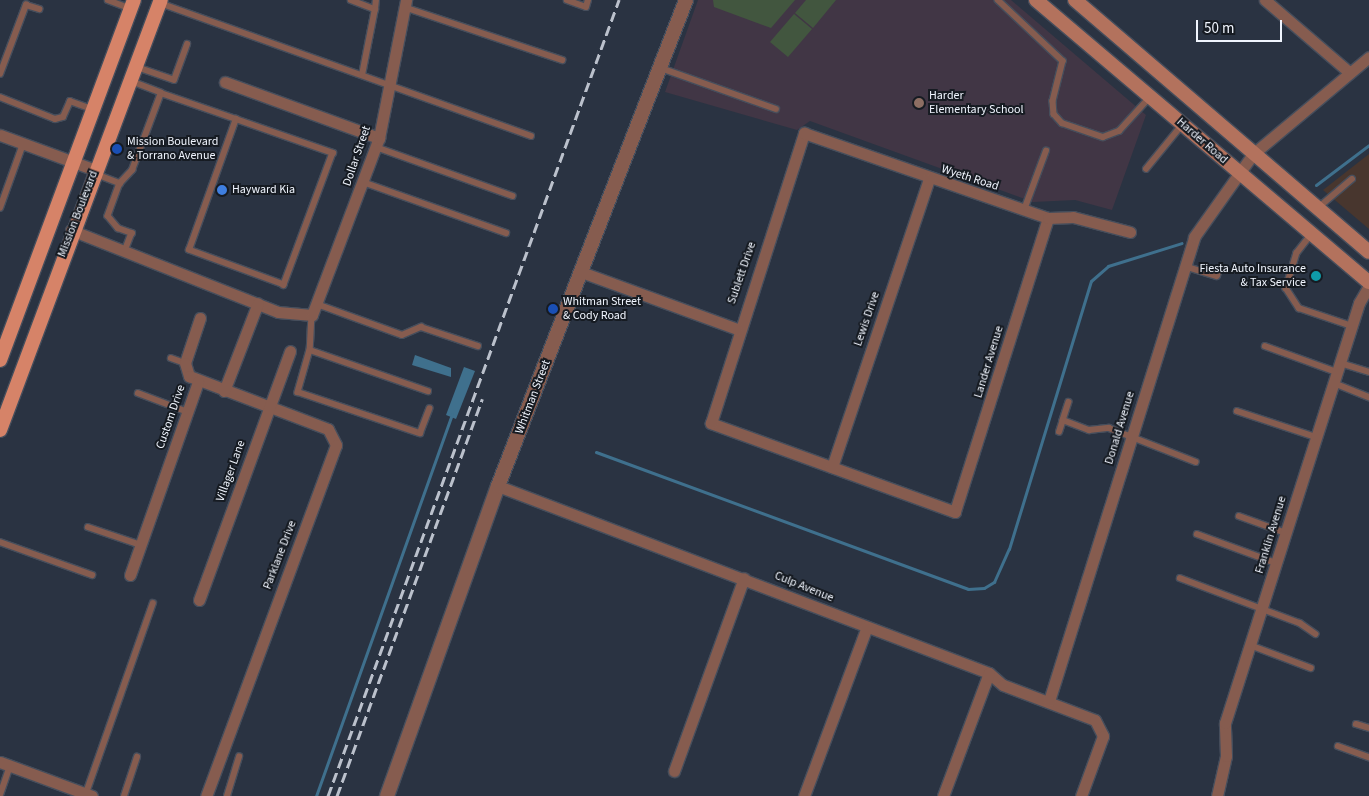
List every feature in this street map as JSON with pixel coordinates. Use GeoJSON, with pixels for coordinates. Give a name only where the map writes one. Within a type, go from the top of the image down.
{"type":"FeatureCollection","features":[{"type":"Feature","properties":{"kind":"main road","name":"Harder Road"},"geometry":{"type":"LineString","coordinates":[[1036,0],[1369,284]]}},
{"type":"Feature","properties":{"kind":"main road","name":"Harder Road"},"geometry":{"type":"LineString","coordinates":[[1074,0],[1369,252]]}},
{"type":"Feature","properties":{"kind":"main road","name":"Mission Boulevard"},"geometry":{"type":"LineString","coordinates":[[0,430],[71,230],[161,2]]}},
{"type":"Feature","properties":{"kind":"main road","name":"Mission Boulevard"},"geometry":{"type":"LineString","coordinates":[[0,360],[4,337],[132,5]]}},
{"type":"Feature","properties":{"kind":"street","name":"Whitman Street"},"geometry":{"type":"LineString","coordinates":[[387,796],[498,486],[584,273],[686,0]]}},
{"type":"Feature","properties":{"kind":"street"},"geometry":{"type":"LineString","coordinates":[[1266,0],[1349,72]]}},
{"type":"Feature","properties":{"kind":"street","name":"Dollar Street"},"geometry":{"type":"LineString","coordinates":[[315,310],[378,142],[405,3]]}},
{"type":"Feature","properties":{"kind":"street","name":"Donald Avenue"},"geometry":{"type":"LineString","coordinates":[[1049,701],[1184,266],[1203,221],[1253,154],[1369,57]]}},
{"type":"Feature","properties":{"kind":"street"},"geometry":{"type":"LineString","coordinates":[[225,82],[378,142]]}},
{"type":"Feature","properties":{"kind":"street","name":"Wyeth Road"},"geometry":{"type":"LineString","coordinates":[[804,133],[929,179],[1048,218],[1073,217],[1130,232]]}},
{"type":"Feature","properties":{"kind":"street","name":"Sublett Drive"},"geometry":{"type":"LineString","coordinates":[[804,133],[737,329],[710,423],[832,467]]}},
{"type":"Feature","properties":{"kind":"street"},"geometry":{"type":"LineString","coordinates":[[0,135],[94,172]]}},
{"type":"Feature","properties":{"kind":"street","name":"Lewis Drive"},"geometry":{"type":"LineString","coordinates":[[832,467],[929,179]]}},
{"type":"Feature","properties":{"kind":"street","name":"Lander Avenue"},"geometry":{"type":"LineString","coordinates":[[832,467],[955,512],[1048,218]]}},
{"type":"Feature","properties":{"kind":"street"},"geometry":{"type":"LineString","coordinates":[[71,230],[126,249],[278,312],[315,310]]}},
{"type":"Feature","properties":{"kind":"street"},"geometry":{"type":"LineString","coordinates":[[584,273],[737,329]]}},
{"type":"Feature","properties":{"kind":"street","name":"Franklin Avenue"},"geometry":{"type":"LineString","coordinates":[[1217,796],[1226,756],[1225,723],[1352,326],[1369,284]]}},
{"type":"Feature","properties":{"kind":"street"},"geometry":{"type":"LineString","coordinates":[[224,391],[258,303]]}},
{"type":"Feature","properties":{"kind":"street"},"geometry":{"type":"LineString","coordinates":[[198,382],[189,376],[185,363],[200,318]]}},
{"type":"Feature","properties":{"kind":"street","name":"Villager Lane"},"geometry":{"type":"LineString","coordinates":[[199,600],[290,351]]}},
{"type":"Feature","properties":{"kind":"street","name":"Custom Drive"},"geometry":{"type":"LineString","coordinates":[[130,575],[198,382],[224,391]]}},
{"type":"Feature","properties":{"kind":"street","name":"Parklane Drive"},"geometry":{"type":"LineString","coordinates":[[206,796],[336,445],[332,431],[224,391]]}},
{"type":"Feature","properties":{"kind":"street","name":"Culp Avenue"},"geometry":{"type":"LineString","coordinates":[[498,486],[744,578],[989,673],[1002,684],[1095,720],[1103,736],[1081,796]]}},
{"type":"Feature","properties":{"kind":"street"},"geometry":{"type":"LineString","coordinates":[[674,771],[744,578]]}},
{"type":"Feature","properties":{"kind":"street"},"geometry":{"type":"LineString","coordinates":[[804,796],[867,627]]}},
{"type":"Feature","properties":{"kind":"street"},"geometry":{"type":"LineString","coordinates":[[943,796],[989,673]]}},
{"type":"Feature","properties":{"kind":"street"},"geometry":{"type":"LineString","coordinates":[[5,764],[89,794]]}},
{"type":"Feature","properties":{"kind":"lane"},"geometry":{"type":"LineString","coordinates":[[108,0],[132,5]]}},
{"type":"Feature","properties":{"kind":"lane"},"geometry":{"type":"LineString","coordinates":[[351,0],[375,9]]}},
{"type":"Feature","properties":{"kind":"lane"},"geometry":{"type":"LineString","coordinates":[[362,75],[376,0]]}},
{"type":"Feature","properties":{"kind":"lane"},"geometry":{"type":"LineString","coordinates":[[567,0],[586,7],[588,0]]}},
{"type":"Feature","properties":{"kind":"lane"},"geometry":{"type":"LineString","coordinates":[[998,0],[1063,61],[1052,101],[1054,114],[1062,123],[1103,137],[1119,131],[1150,97]]}},
{"type":"Feature","properties":{"kind":"lane"},"geometry":{"type":"LineString","coordinates":[[161,2],[532,136]]}},
{"type":"Feature","properties":{"kind":"lane"},"geometry":{"type":"LineString","coordinates":[[405,3],[562,60]]}},
{"type":"Feature","properties":{"kind":"lane"},"geometry":{"type":"LineString","coordinates":[[0,74],[26,5],[39,9]]}},
{"type":"Feature","properties":{"kind":"lane"},"geometry":{"type":"LineString","coordinates":[[135,67],[174,80],[187,44]]}},
{"type":"Feature","properties":{"kind":"lane"},"geometry":{"type":"LineString","coordinates":[[662,68],[776,110]]}},
{"type":"Feature","properties":{"kind":"lane"},"geometry":{"type":"LineString","coordinates":[[130,81],[333,152],[284,285],[189,250],[236,119]]}},
{"type":"Feature","properties":{"kind":"lane"},"geometry":{"type":"LineString","coordinates":[[126,249],[132,233],[118,228],[108,216],[120,183],[132,170],[161,93]]}},
{"type":"Feature","properties":{"kind":"lane"},"geometry":{"type":"LineString","coordinates":[[0,97],[55,119],[63,116],[70,101],[92,109]]}},
{"type":"Feature","properties":{"kind":"lane"},"geometry":{"type":"LineString","coordinates":[[1146,169],[1182,125]]}},
{"type":"Feature","properties":{"kind":"lane"},"geometry":{"type":"LineString","coordinates":[[378,142],[513,196]]}},
{"type":"Feature","properties":{"kind":"lane"},"geometry":{"type":"LineString","coordinates":[[0,208],[24,144]]}},
{"type":"Feature","properties":{"kind":"lane"},"geometry":{"type":"LineString","coordinates":[[1024,210],[1046,151]]}},
{"type":"Feature","properties":{"kind":"lane"},"geometry":{"type":"LineString","coordinates":[[94,172],[120,183]]}},
{"type":"Feature","properties":{"kind":"lane"},"geometry":{"type":"LineString","coordinates":[[1317,209],[1352,179]]}},
{"type":"Feature","properties":{"kind":"lane"},"geometry":{"type":"LineString","coordinates":[[363,182],[506,233]]}},
{"type":"Feature","properties":{"kind":"lane"},"geometry":{"type":"LineString","coordinates":[[1312,234],[1297,253],[1286,288],[1299,308],[1352,326]]}},
{"type":"Feature","properties":{"kind":"lane"},"geometry":{"type":"LineString","coordinates":[[1184,266],[1217,276],[1220,268]]}},
{"type":"Feature","properties":{"kind":"lane"},"geometry":{"type":"LineString","coordinates":[[429,409],[420,433],[298,392],[310,350],[315,310],[402,335],[421,327],[478,346]]}},
{"type":"Feature","properties":{"kind":"lane"},"geometry":{"type":"LineString","coordinates":[[1266,346],[1337,373],[1369,397]]}},
{"type":"Feature","properties":{"kind":"lane"},"geometry":{"type":"LineString","coordinates":[[310,350],[428,391]]}},
{"type":"Feature","properties":{"kind":"lane"},"geometry":{"type":"LineString","coordinates":[[171,358],[185,363]]}},
{"type":"Feature","properties":{"kind":"lane"},"geometry":{"type":"LineString","coordinates":[[1337,373],[1369,372]]}},
{"type":"Feature","properties":{"kind":"lane"},"geometry":{"type":"LineString","coordinates":[[138,393],[188,412]]}},
{"type":"Feature","properties":{"kind":"lane"},"geometry":{"type":"LineString","coordinates":[[1059,432],[1069,402]]}},
{"type":"Feature","properties":{"kind":"lane"},"geometry":{"type":"LineString","coordinates":[[1237,411],[1316,437]]}},
{"type":"Feature","properties":{"kind":"lane"},"geometry":{"type":"LineString","coordinates":[[1063,420],[1089,430],[1109,428],[1196,462]]}},
{"type":"Feature","properties":{"kind":"lane"},"geometry":{"type":"LineString","coordinates":[[1239,516],[1286,533]]}},
{"type":"Feature","properties":{"kind":"lane"},"geometry":{"type":"LineString","coordinates":[[88,527],[141,545]]}},
{"type":"Feature","properties":{"kind":"lane"},"geometry":{"type":"LineString","coordinates":[[1197,534],[1276,562]]}},
{"type":"Feature","properties":{"kind":"lane"},"geometry":{"type":"LineString","coordinates":[[0,542],[92,575]]}},
{"type":"Feature","properties":{"kind":"lane"},"geometry":{"type":"LineString","coordinates":[[1180,578],[1261,609],[1316,634]]}},
{"type":"Feature","properties":{"kind":"lane"},"geometry":{"type":"LineString","coordinates":[[89,794],[153,604]]}},
{"type":"Feature","properties":{"kind":"lane"},"geometry":{"type":"LineString","coordinates":[[1250,645],[1311,668]]}},
{"type":"Feature","properties":{"kind":"lane"},"geometry":{"type":"LineString","coordinates":[[1356,724],[1369,728]]}},
{"type":"Feature","properties":{"kind":"lane"},"geometry":{"type":"LineString","coordinates":[[1338,746],[1369,757]]}},
{"type":"Feature","properties":{"kind":"lane"},"geometry":{"type":"LineString","coordinates":[[124,796],[137,757]]}},
{"type":"Feature","properties":{"kind":"lane"},"geometry":{"type":"LineString","coordinates":[[227,796],[239,757]]}},
{"type":"Feature","properties":{"kind":"lane"},"geometry":{"type":"LineString","coordinates":[[0,795],[5,764]]}},
{"type":"Feature","properties":{"kind":"shaded area","name":"Harder Elementary School"},"geometry":{"type":"Polygon","coordinates":[[[698,0],[1011,0],[1146,115],[1112,210],[1075,200],[1033,202],[810,121],[797,130],[665,92],[698,0]]]}},
{"type":"Feature","properties":{"kind":"shaded area"},"geometry":{"type":"Polygon","coordinates":[[[1369,154],[1369,229],[1323,190],[1369,154]]]}},
{"type":"Feature","properties":{"kind":"green space"},"geometry":{"type":"Polygon","coordinates":[[[713,0],[795,0],[771,28],[714,7],[713,0]]]}},
{"type":"Feature","properties":{"kind":"green space"},"geometry":{"type":"Polygon","coordinates":[[[806,0],[836,0],[813,28],[795,13],[806,0]]]}},
{"type":"Feature","properties":{"kind":"green space"},"geometry":{"type":"Polygon","coordinates":[[[794,14],[812,29],[788,57],[770,42],[794,14]]]}},
{"type":"Feature","properties":{"kind":"water"},"geometry":{"type":"Polygon","coordinates":[[[415,355],[451,368],[451,377],[412,365],[415,355]]]}},
{"type":"Feature","properties":{"kind":"water"},"geometry":{"type":"Polygon","coordinates":[[[464,367],[475,371],[456,419],[446,415],[464,367]]]}},
{"type":"Feature","properties":{"kind":"waterway"},"geometry":{"type":"LineString","coordinates":[[1316,185],[1369,145]]}},
{"type":"Feature","properties":{"kind":"waterway"},"geometry":{"type":"LineString","coordinates":[[596,452],[968,589],[984,588],[994,582],[1009,549],[1091,281],[1108,266],[1182,243]]}},
{"type":"Feature","properties":{"kind":"waterway"},"geometry":{"type":"LineString","coordinates":[[316,796],[452,415]]}},
{"type":"Feature","properties":{"kind":"railway"},"geometry":{"type":"LineString","coordinates":[[328,796],[619,0]]}},
{"type":"Feature","properties":{"kind":"railway"},"geometry":{"type":"LineString","coordinates":[[337,796],[482,399]]}},
{"type":"Feature","properties":{"kind":"place","name":"Harder Elementary School"},"geometry":{"type":"Point","coordinates":[919,103]}},
{"type":"Feature","properties":{"kind":"place","name":"Mission Boulevard & Torrano Avenue"},"geometry":{"type":"Point","coordinates":[117,149]}},
{"type":"Feature","properties":{"kind":"place","name":"Hayward Kia"},"geometry":{"type":"Point","coordinates":[222,190]}},
{"type":"Feature","properties":{"kind":"place","name":"Fiesta Auto Insurance & Tax Service"},"geometry":{"type":"Point","coordinates":[1316,276]}},
{"type":"Feature","properties":{"kind":"place","name":"Whitman Street & Cody Road"},"geometry":{"type":"Point","coordinates":[553,309]}}]}
